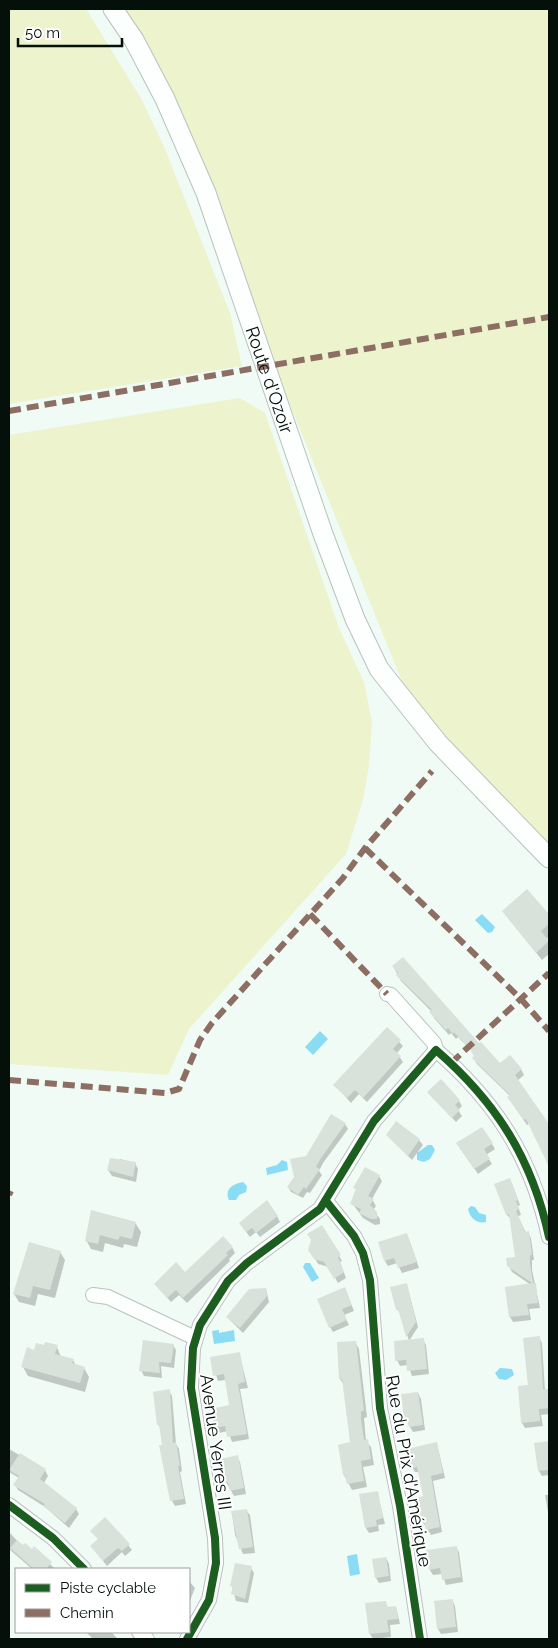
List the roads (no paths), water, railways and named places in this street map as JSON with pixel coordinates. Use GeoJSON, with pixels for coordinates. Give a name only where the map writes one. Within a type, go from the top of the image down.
{"type":"FeatureCollection","features":[{"type":"Feature","properties":{"kind":"main road","name":"Route d'Ozoir"},"geometry":{"type":"LineString","coordinates":[[113,9],[134,40],[165,99],[206,194],[323,534],[355,619],[379,669],[438,743],[549,858]]}},
{"type":"Feature","properties":{"kind":"street"},"geometry":{"type":"LineString","coordinates":[[387,994],[391,995],[434,1043],[436,1050],[485,1101],[517,1145],[542,1203],[549,1237]]}},
{"type":"Feature","properties":{"kind":"street","name":"Avenue Yerres III"},"geometry":{"type":"LineString","coordinates":[[187,1639],[209,1600],[216,1556],[191,1388],[195,1338],[213,1301],[228,1281],[248,1263],[320,1209],[342,1170],[374,1121],[436,1050]]}},
{"type":"Feature","properties":{"kind":"street","name":"Rue du Prix d'Amérique"},"geometry":{"type":"LineString","coordinates":[[326,1201],[354,1236],[369,1274],[373,1303],[380,1408],[400,1506],[420,1639]]}},
{"type":"Feature","properties":{"kind":"street"},"geometry":{"type":"LineString","coordinates":[[93,1295],[108,1298],[195,1338]]}},
{"type":"Feature","properties":{"kind":"street"},"geometry":{"type":"LineString","coordinates":[[9,1505],[53,1538],[83,1568]]}},
{"type":"Feature","properties":{"kind":"water"},"geometry":{"type":"Polygon","coordinates":[[[482,914],[495,927],[492,932],[488,933],[475,920],[482,914]]]}},
{"type":"Feature","properties":{"kind":"water"},"geometry":{"type":"Polygon","coordinates":[[[320,1031],[328,1039],[313,1055],[305,1047],[320,1031]]]}},
{"type":"Feature","properties":{"kind":"water"},"geometry":{"type":"Polygon","coordinates":[[[428,1145],[432,1145],[435,1150],[430,1159],[424,1162],[417,1160],[417,1153],[428,1145]]]}},
{"type":"Feature","properties":{"kind":"water"},"geometry":{"type":"Polygon","coordinates":[[[282,1160],[287,1162],[288,1170],[267,1175],[266,1168],[277,1165],[282,1160]]]}},
{"type":"Feature","properties":{"kind":"water"},"geometry":{"type":"Polygon","coordinates":[[[243,1182],[247,1186],[246,1192],[239,1195],[236,1200],[229,1200],[228,1193],[230,1188],[243,1182]]]}},
{"type":"Feature","properties":{"kind":"water"},"geometry":{"type":"Polygon","coordinates":[[[471,1206],[475,1207],[479,1213],[486,1215],[486,1222],[480,1222],[472,1218],[468,1209],[471,1206]]]}},
{"type":"Feature","properties":{"kind":"water"},"geometry":{"type":"Polygon","coordinates":[[[305,1263],[310,1263],[319,1278],[312,1282],[303,1267],[305,1263]]]}},
{"type":"Feature","properties":{"kind":"water"},"geometry":{"type":"Polygon","coordinates":[[[219,1330],[219,1333],[234,1330],[235,1341],[214,1344],[212,1331],[219,1330]]]}},
{"type":"Feature","properties":{"kind":"water"},"geometry":{"type":"Polygon","coordinates":[[[500,1368],[512,1369],[514,1375],[506,1380],[499,1379],[495,1373],[500,1368]]]}},
{"type":"Feature","properties":{"kind":"water"},"geometry":{"type":"Polygon","coordinates":[[[357,1554],[360,1574],[350,1576],[347,1556],[357,1554]]]}}]}
